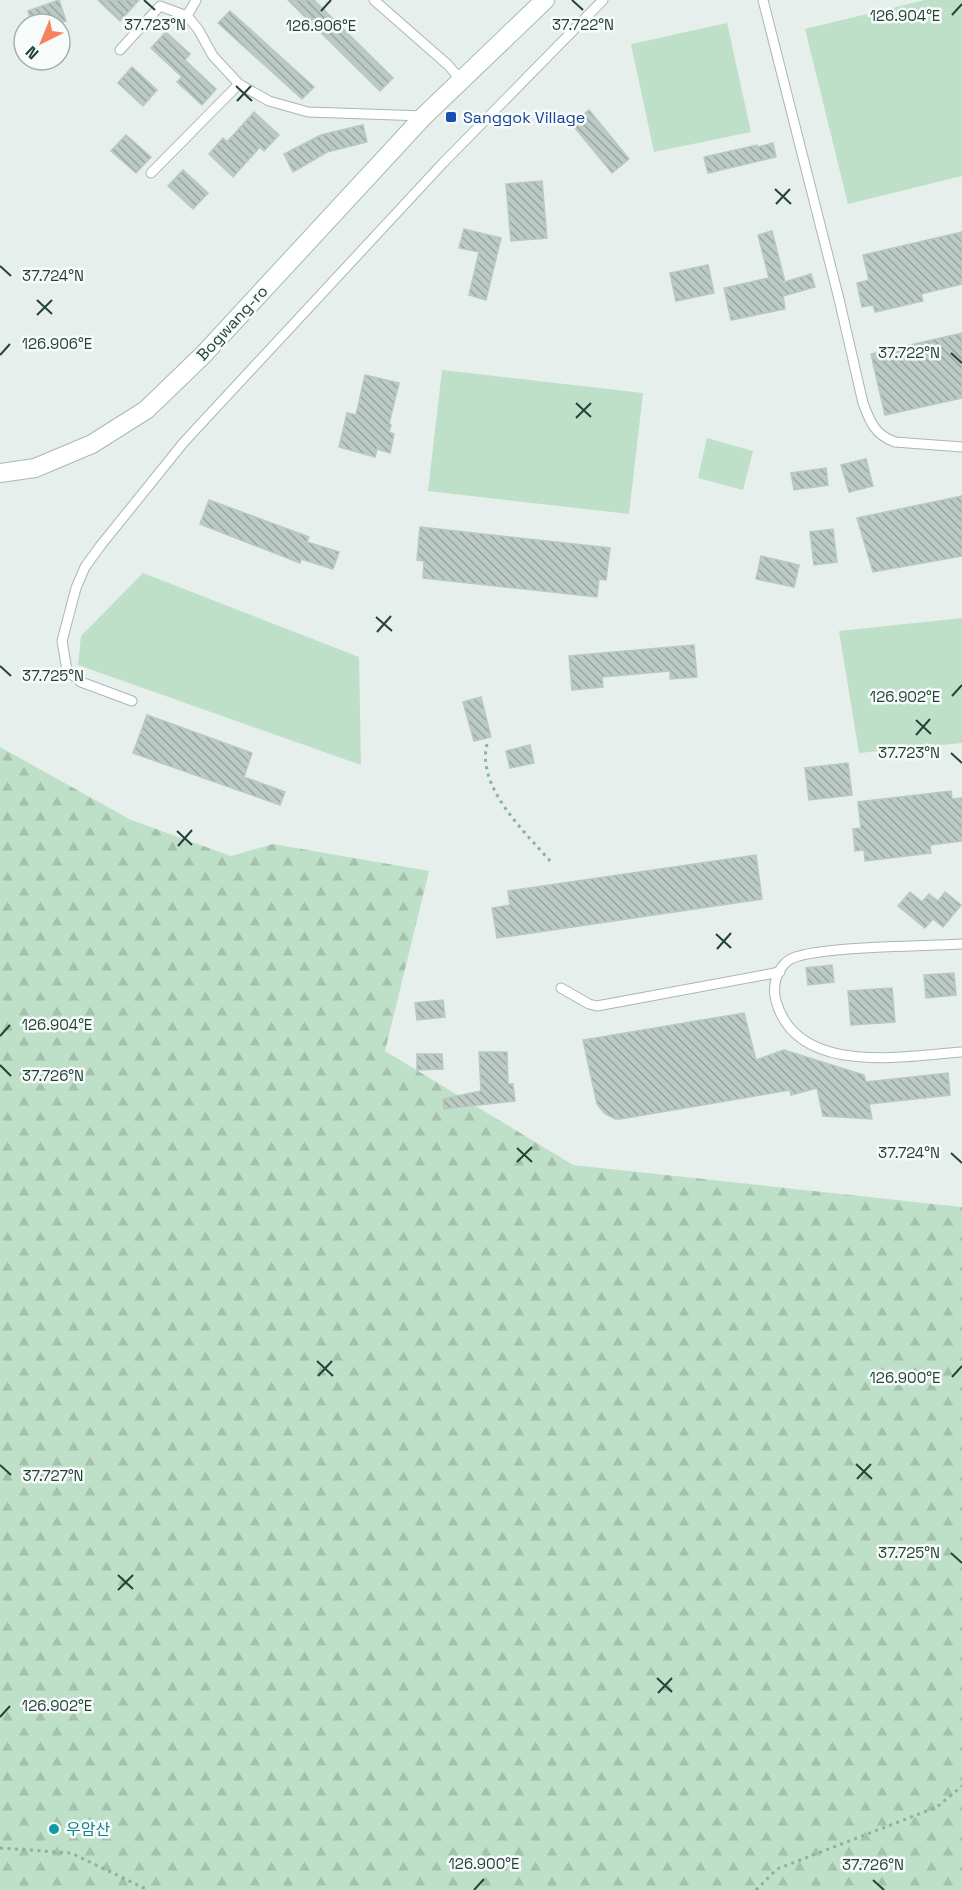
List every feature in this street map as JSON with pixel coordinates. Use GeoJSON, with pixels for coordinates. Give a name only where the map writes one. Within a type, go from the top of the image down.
{"type":"FeatureCollection","features":[{"type":"Feature","properties":{"kind":"main road","name":"Bogwang-ro"},"geometry":{"type":"LineString","coordinates":[[0,473],[36,468],[92,444],[146,410],[203,355],[424,116],[545,0]]}},
{"type":"Feature","properties":{"kind":"lane"},"geometry":{"type":"LineString","coordinates":[[187,16],[196,0]]}},
{"type":"Feature","properties":{"kind":"lane"},"geometry":{"type":"LineString","coordinates":[[374,0],[448,65],[461,80]]}},
{"type":"Feature","properties":{"kind":"lane"},"geometry":{"type":"LineString","coordinates":[[132,701],[81,682],[67,670],[62,641],[76,588],[85,567],[192,433],[443,163],[603,0]]}},
{"type":"Feature","properties":{"kind":"lane"},"geometry":{"type":"LineString","coordinates":[[763,0],[863,403],[870,422],[885,439],[896,442],[962,447]]}},
{"type":"Feature","properties":{"kind":"lane"},"geometry":{"type":"LineString","coordinates":[[120,50],[160,6],[187,16],[198,29],[213,56],[239,84],[269,100],[308,112],[424,116]]}},
{"type":"Feature","properties":{"kind":"lane"},"geometry":{"type":"LineString","coordinates":[[151,173],[239,84]]}},
{"type":"Feature","properties":{"kind":"lane"},"geometry":{"type":"LineString","coordinates":[[962,944],[816,952],[790,960],[780,972],[774,985],[776,1002],[783,1016],[799,1037],[818,1048],[870,1058],[962,1052]]}},
{"type":"Feature","properties":{"kind":"lane"},"geometry":{"type":"LineString","coordinates":[[561,988],[597,1006],[780,972]]}},
{"type":"Feature","properties":{"kind":"path"},"geometry":{"type":"LineString","coordinates":[[487,744],[485,765],[495,791],[507,811],[551,862]]}},
{"type":"Feature","properties":{"kind":"path"},"geometry":{"type":"LineString","coordinates":[[756,1890],[777,1869],[937,1807],[962,1786]]}},
{"type":"Feature","properties":{"kind":"path"},"geometry":{"type":"LineString","coordinates":[[0,1848],[71,1853],[148,1890]]}},
{"type":"Feature","properties":{"kind":"green space"},"geometry":{"type":"Polygon","coordinates":[[[925,0],[962,0],[962,176],[848,204],[805,29],[925,0]]]}},
{"type":"Feature","properties":{"kind":"green space"},"geometry":{"type":"Polygon","coordinates":[[[727,23],[751,132],[654,152],[631,44],[727,23]]]}},
{"type":"Feature","properties":{"kind":"green space"},"geometry":{"type":"Polygon","coordinates":[[[442,370],[643,393],[629,514],[428,491],[442,370]]]}},
{"type":"Feature","properties":{"kind":"green space"},"geometry":{"type":"Polygon","coordinates":[[[707,438],[753,451],[743,490],[698,478],[707,438]]]}},
{"type":"Feature","properties":{"kind":"green space"},"geometry":{"type":"Polygon","coordinates":[[[143,573],[359,657],[361,765],[78,665],[81,636],[143,573]]]}},
{"type":"Feature","properties":{"kind":"green space"},"geometry":{"type":"Polygon","coordinates":[[[962,618],[962,743],[859,753],[839,631],[962,618]]]}},
{"type":"Feature","properties":{"kind":"green space"},"geometry":{"type":"Polygon","coordinates":[[[0,747],[131,820],[231,856],[273,844],[429,871],[385,1051],[573,1165],[962,1207],[962,1890],[0,1890],[0,747]]]}},
{"type":"Feature","properties":{"kind":"building"},"geometry":{"type":"Polygon","coordinates":[[[59,0],[63,12],[28,12],[59,0]]]}},
{"type":"Feature","properties":{"kind":"building"},"geometry":{"type":"Polygon","coordinates":[[[98,0],[139,0],[120,21],[98,0]]]}},
{"type":"Feature","properties":{"kind":"building"},"geometry":{"type":"Polygon","coordinates":[[[288,0],[314,0],[393,78],[380,91],[288,0]]]}},
{"type":"Feature","properties":{"kind":"building"},"geometry":{"type":"Polygon","coordinates":[[[230,11],[314,87],[302,99],[218,23],[230,11]]]}},
{"type":"Feature","properties":{"kind":"building"},"geometry":{"type":"Polygon","coordinates":[[[166,32],[190,54],[185,60],[216,89],[202,105],[177,82],[182,77],[151,48],[166,32]]]}},
{"type":"Feature","properties":{"kind":"building"},"geometry":{"type":"Polygon","coordinates":[[[132,67],[157,90],[143,106],[118,83],[132,67]]]}},
{"type":"Feature","properties":{"kind":"building"},"geometry":{"type":"Polygon","coordinates":[[[589,110],[629,159],[612,173],[572,124],[589,110]]]}},
{"type":"Feature","properties":{"kind":"building"},"geometry":{"type":"Polygon","coordinates":[[[254,112],[279,135],[264,151],[260,147],[233,177],[209,154],[223,138],[227,142],[254,112]]]}},
{"type":"Feature","properties":{"kind":"building"},"geometry":{"type":"Polygon","coordinates":[[[363,125],[367,142],[327,152],[293,172],[284,154],[321,135],[363,125]]]}},
{"type":"Feature","properties":{"kind":"building"},"geometry":{"type":"Polygon","coordinates":[[[126,135],[151,157],[136,173],[111,151],[126,135]]]}},
{"type":"Feature","properties":{"kind":"building"},"geometry":{"type":"Polygon","coordinates":[[[773,143],[776,157],[708,173],[704,157],[773,143]]]}},
{"type":"Feature","properties":{"kind":"building"},"geometry":{"type":"Polygon","coordinates":[[[183,170],[208,193],[193,209],[168,186],[183,170]]]}},
{"type":"Feature","properties":{"kind":"building"},"geometry":{"type":"Polygon","coordinates":[[[542,181],[547,238],[511,241],[506,184],[542,181]]]}},
{"type":"Feature","properties":{"kind":"building"},"geometry":{"type":"Polygon","coordinates":[[[464,229],[501,238],[486,300],[469,295],[479,252],[459,248],[464,229]]]}},
{"type":"Feature","properties":{"kind":"building"},"geometry":{"type":"Polygon","coordinates":[[[772,231],[785,282],[811,274],[815,287],[783,296],[785,309],[731,320],[724,288],[769,278],[758,235],[772,231]]]}},
{"type":"Feature","properties":{"kind":"building"},"geometry":{"type":"Polygon","coordinates":[[[962,232],[962,284],[921,294],[923,301],[875,312],[873,305],[862,307],[857,283],[869,280],[863,255],[962,232]]]}},
{"type":"Feature","properties":{"kind":"building"},"geometry":{"type":"Polygon","coordinates":[[[708,265],[714,293],[676,301],[670,273],[708,265]]]}},
{"type":"Feature","properties":{"kind":"building"},"geometry":{"type":"Polygon","coordinates":[[[962,333],[962,398],[885,415],[871,354],[962,333]]]}},
{"type":"Feature","properties":{"kind":"building"},"geometry":{"type":"Polygon","coordinates":[[[365,375],[399,383],[389,424],[391,425],[389,432],[394,434],[390,453],[377,449],[375,457],[339,447],[347,413],[356,415],[365,375]]]}},
{"type":"Feature","properties":{"kind":"building"},"geometry":{"type":"Polygon","coordinates":[[[866,459],[873,486],[849,492],[841,465],[866,459]]]}},
{"type":"Feature","properties":{"kind":"building"},"geometry":{"type":"Polygon","coordinates":[[[826,468],[828,485],[794,490],[791,473],[826,468]]]}},
{"type":"Feature","properties":{"kind":"building"},"geometry":{"type":"Polygon","coordinates":[[[962,496],[962,556],[873,572],[857,518],[962,496]]]}},
{"type":"Feature","properties":{"kind":"building"},"geometry":{"type":"Polygon","coordinates":[[[209,500],[309,537],[307,542],[339,552],[333,569],[301,559],[300,563],[200,524],[209,500]]]}},
{"type":"Feature","properties":{"kind":"building"},"geometry":{"type":"Polygon","coordinates":[[[420,527],[610,548],[606,580],[599,579],[597,597],[423,578],[424,561],[417,560],[420,527]]]}},
{"type":"Feature","properties":{"kind":"building"},"geometry":{"type":"Polygon","coordinates":[[[833,529],[837,562],[814,565],[810,532],[833,529]]]}},
{"type":"Feature","properties":{"kind":"building"},"geometry":{"type":"Polygon","coordinates":[[[761,556],[799,565],[794,587],[756,579],[761,556]]]}},
{"type":"Feature","properties":{"kind":"building"},"geometry":{"type":"Polygon","coordinates":[[[694,645],[697,677],[670,679],[670,671],[602,677],[603,687],[572,690],[569,656],[694,645]]]}},
{"type":"Feature","properties":{"kind":"building"},"geometry":{"type":"Polygon","coordinates":[[[481,697],[491,737],[474,741],[463,702],[481,697]]]}},
{"type":"Feature","properties":{"kind":"building"},"geometry":{"type":"Polygon","coordinates":[[[147,715],[252,753],[244,777],[285,792],[280,805],[133,753],[147,715]]]}},
{"type":"Feature","properties":{"kind":"building"},"geometry":{"type":"Polygon","coordinates":[[[530,745],[534,763],[510,768],[506,751],[530,745]]]}},
{"type":"Feature","properties":{"kind":"building"},"geometry":{"type":"Polygon","coordinates":[[[848,763],[852,795],[809,800],[805,768],[848,763]]]}},
{"type":"Feature","properties":{"kind":"building"},"geometry":{"type":"Polygon","coordinates":[[[951,791],[952,799],[962,798],[962,841],[930,845],[931,853],[865,861],[864,850],[855,851],[853,829],[861,828],[858,802],[951,791]]]}},
{"type":"Feature","properties":{"kind":"building"},"geometry":{"type":"Polygon","coordinates":[[[756,855],[762,899],[497,938],[492,908],[510,905],[508,891],[756,855]]]}},
{"type":"Feature","properties":{"kind":"building"},"geometry":{"type":"Polygon","coordinates":[[[910,892],[922,902],[929,894],[938,901],[945,892],[961,905],[943,927],[933,919],[925,928],[898,906],[910,892]]]}},
{"type":"Feature","properties":{"kind":"building"},"geometry":{"type":"Polygon","coordinates":[[[832,965],[834,982],[808,985],[806,968],[832,965]]]}},
{"type":"Feature","properties":{"kind":"building"},"geometry":{"type":"Polygon","coordinates":[[[954,973],[956,995],[926,998],[924,975],[954,973]]]}},
{"type":"Feature","properties":{"kind":"building"},"geometry":{"type":"Polygon","coordinates":[[[892,988],[895,1022],[851,1025],[848,991],[892,988]]]}},
{"type":"Feature","properties":{"kind":"building"},"geometry":{"type":"Polygon","coordinates":[[[443,1000],[445,1017],[417,1020],[415,1003],[443,1000]]]}},
{"type":"Feature","properties":{"kind":"building"},"geometry":{"type":"Polygon","coordinates":[[[744,1013],[756,1060],[784,1050],[864,1075],[866,1082],[948,1073],[950,1095],[869,1104],[872,1119],[823,1116],[817,1088],[791,1095],[790,1090],[620,1119],[604,1113],[597,1104],[583,1040],[744,1013]]]}},
{"type":"Feature","properties":{"kind":"building"},"geometry":{"type":"Polygon","coordinates":[[[479,1052],[507,1052],[508,1084],[513,1084],[515,1101],[444,1109],[443,1099],[481,1091],[479,1052]]]}},
{"type":"Feature","properties":{"kind":"building"},"geometry":{"type":"Polygon","coordinates":[[[417,1054],[442,1054],[443,1069],[417,1070],[417,1054]]]}},
{"type":"Feature","properties":{"kind":"place","name":"Sanggok Village"},"geometry":{"type":"Point","coordinates":[451,117]}},
{"type":"Feature","properties":{"kind":"place","name":"우암산"},"geometry":{"type":"Point","coordinates":[54,1829]}}]}
